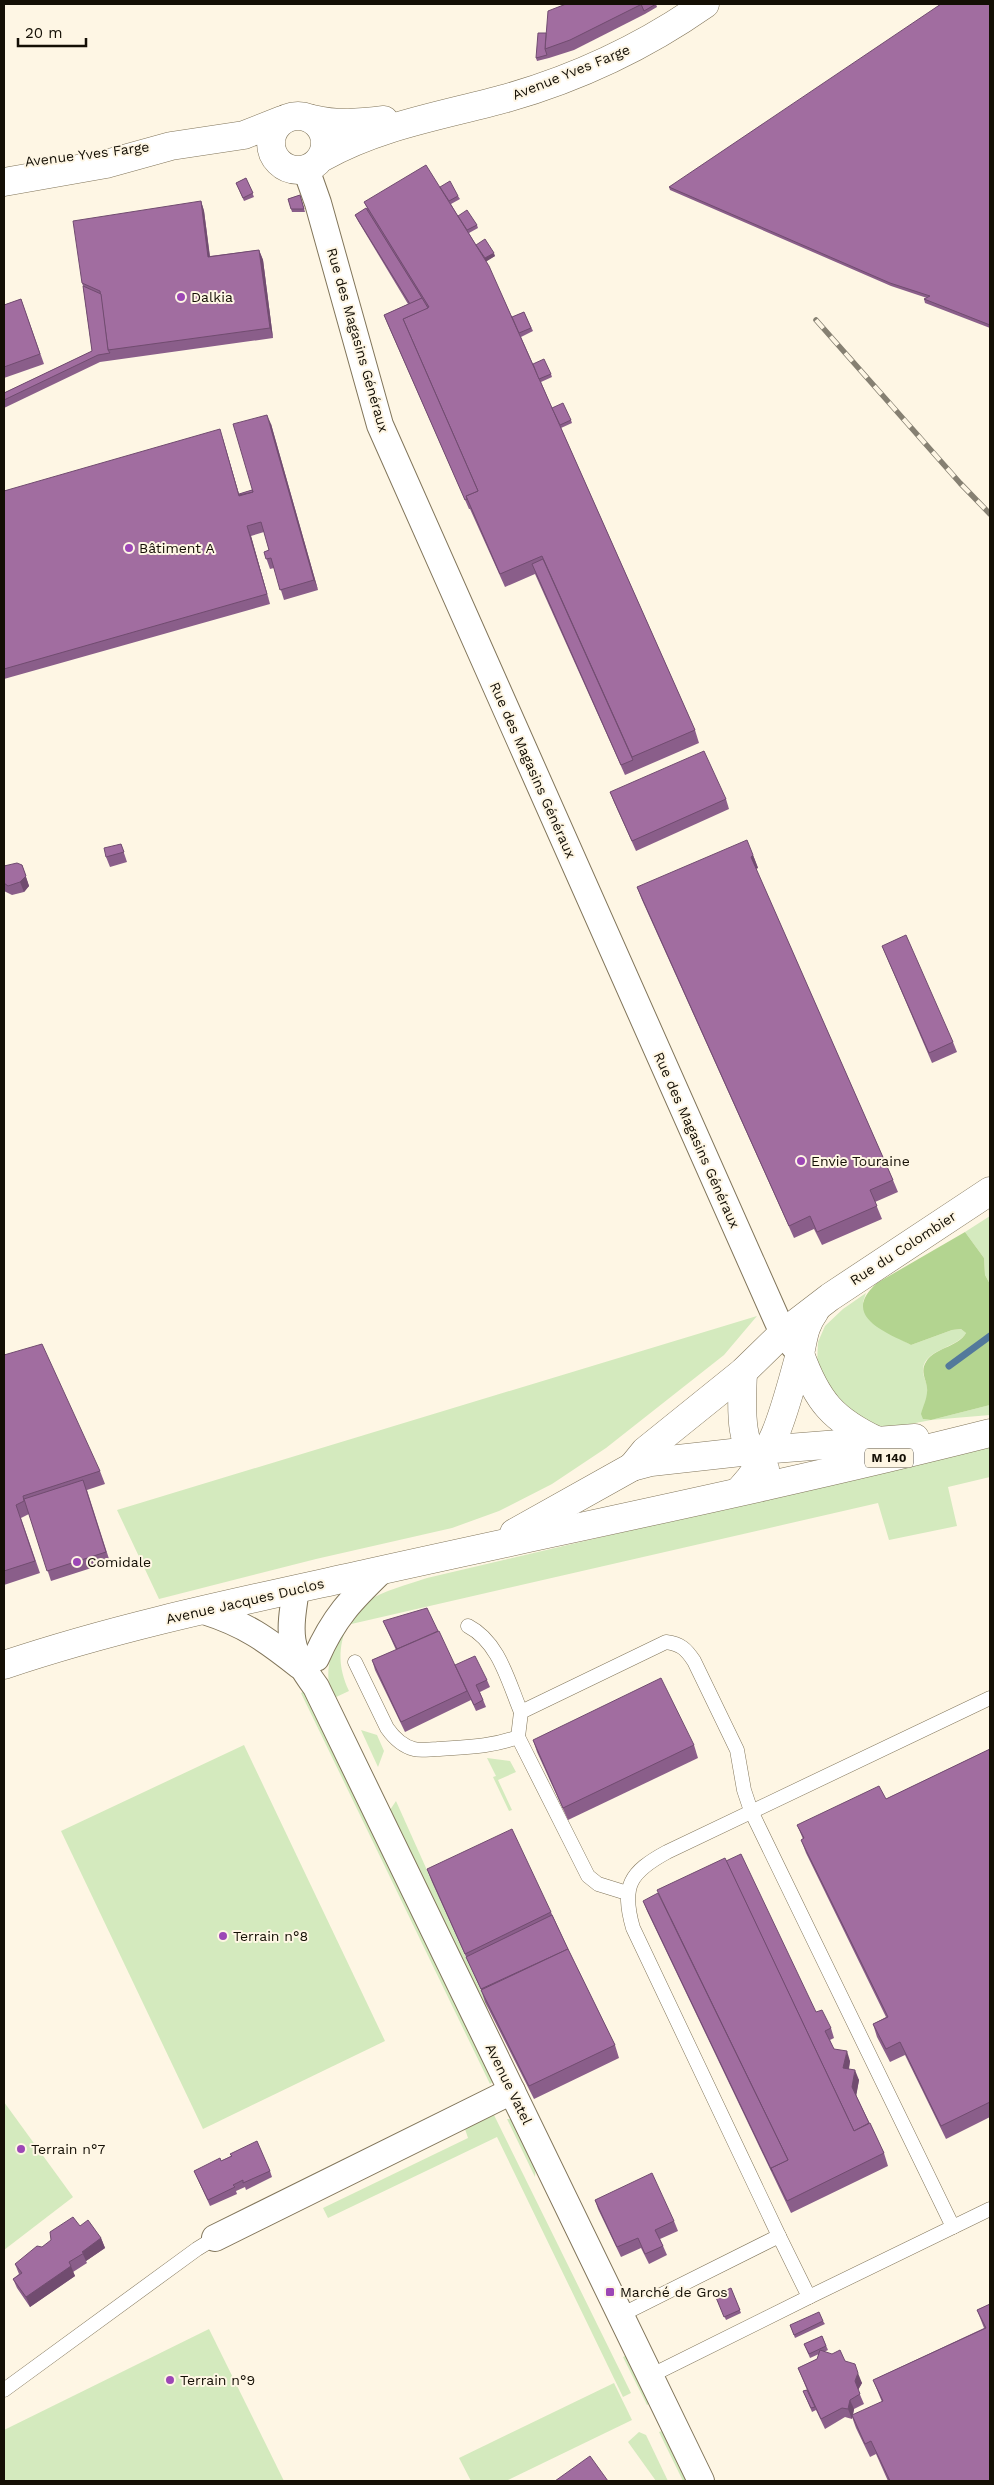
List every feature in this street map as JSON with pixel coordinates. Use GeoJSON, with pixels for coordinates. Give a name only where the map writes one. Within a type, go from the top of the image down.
{"type":"FeatureCollection","features":[{"type":"Feature","properties":{"kind":"main road","name":"Avenue Yves Farge"},"geometry":{"type":"LineString","coordinates":[[314,163],[339,148],[428,116],[515,95],[604,62],[638,46],[705,4]]}},
{"type":"Feature","properties":{"kind":"main road"},"geometry":{"type":"LineString","coordinates":[[292,115],[303,115],[313,118],[320,124],[326,146],[314,163],[288,168],[275,156],[271,139],[275,128],[282,120],[292,115]]}},
{"type":"Feature","properties":{"kind":"main road","name":"Avenue Yves Farge"},"geometry":{"type":"LineString","coordinates":[[313,118],[330,123],[348,124],[428,116]]}},
{"type":"Feature","properties":{"kind":"main road","name":"Avenue Yves Farge"},"geometry":{"type":"LineString","coordinates":[[4,182],[106,164],[171,146],[220,139],[260,130],[282,120]]}},
{"type":"Feature","properties":{"kind":"main road","name":"Avenue Yves Farge"},"geometry":{"type":"LineString","coordinates":[[220,139],[256,143],[275,156]]}},
{"type":"Feature","properties":{"kind":"main road","name":"Avenue Yves Farge"},"geometry":{"type":"LineString","coordinates":[[4,166],[128,146],[171,146]]}},
{"type":"Feature","properties":{"kind":"main road","name":"Rue du Colombier"},"geometry":{"type":"LineString","coordinates":[[632,1467],[645,1451],[743,1372],[783,1333],[838,1291],[990,1191]]}},
{"type":"Feature","properties":{"kind":"main road","name":"Rue du Colombier"},"geometry":{"type":"LineString","coordinates":[[739,1491],[782,1417],[800,1354],[802,1336],[818,1308]]}},
{"type":"Feature","properties":{"kind":"main road"},"geometry":{"type":"LineString","coordinates":[[800,1354],[809,1378],[827,1408],[857,1432],[878,1441]]}},
{"type":"Feature","properties":{"kind":"main road"},"geometry":{"type":"LineString","coordinates":[[743,1372],[742,1415],[760,1455],[787,1481]]}},
{"type":"Feature","properties":{"kind":"main road","name":"M 140"},"geometry":{"type":"LineString","coordinates":[[489,1546],[571,1503],[632,1467],[652,1462],[760,1455],[878,1441],[990,1432]]}},
{"type":"Feature","properties":{"kind":"main road","name":"M 140"},"geometry":{"type":"LineString","coordinates":[[489,1546],[568,1531],[882,1460],[990,1432]]}},
{"type":"Feature","properties":{"kind":"main road","name":"Avenue Jacques Duclos"},"geometry":{"type":"LineString","coordinates":[[4,1665],[103,1635],[489,1546]]}},
{"type":"Feature","properties":{"kind":"street","name":"Rue des Magasins Généraux"},"geometry":{"type":"LineString","coordinates":[[314,163],[318,203],[380,424],[783,1333],[800,1354]]}},
{"type":"Feature","properties":{"kind":"street"},"geometry":{"type":"LineString","coordinates":[[204,1611],[230,1619],[308,1662],[351,1599],[382,1570]]}},
{"type":"Feature","properties":{"kind":"street","name":"Avenue Vatel"},"geometry":{"type":"LineString","coordinates":[[296,1589],[314,1633],[308,1662],[316,1687],[701,2481]]}},
{"type":"Feature","properties":{"kind":"street"},"geometry":{"type":"LineString","coordinates":[[215,2238],[512,2091]]}},
{"type":"Feature","properties":{"kind":"lane"},"geometry":{"type":"LineString","coordinates":[[468,1626],[479,1632],[495,1652],[520,1712],[518,1737],[588,1876],[598,1884],[627,1892]]}},
{"type":"Feature","properties":{"kind":"lane"},"geometry":{"type":"LineString","coordinates":[[520,1712],[666,1642],[677,1643],[686,1648],[737,1750],[744,1790],[751,1812],[953,2227]]}},
{"type":"Feature","properties":{"kind":"lane"},"geometry":{"type":"LineString","coordinates":[[355,1662],[387,1728],[393,1738],[403,1745],[415,1749],[484,1747],[497,1745],[518,1737]]}},
{"type":"Feature","properties":{"kind":"lane"},"geometry":{"type":"LineString","coordinates":[[810,2297],[779,2236],[633,1928],[628,1910],[627,1892],[632,1878],[646,1863],[990,1698]]}},
{"type":"Feature","properties":{"kind":"lane"},"geometry":{"type":"LineString","coordinates":[[650,2376],[990,2209]]}},
{"type":"Feature","properties":{"kind":"lane"},"geometry":{"type":"LineString","coordinates":[[621,2315],[779,2236]]}},
{"type":"Feature","properties":{"kind":"lane"},"geometry":{"type":"LineString","coordinates":[[4,2390],[197,2249],[215,2238]]}},
{"type":"Feature","properties":{"kind":"green space"},"geometry":{"type":"Polygon","coordinates":[[[990,1216],[990,1284],[985,1275],[984,1258],[965,1232],[990,1216]]]}},
{"type":"Feature","properties":{"kind":"green space"},"geometry":{"type":"Polygon","coordinates":[[[965,1232],[984,1258],[985,1275],[990,1284],[990,1405],[931,1420],[923,1419],[921,1414],[927,1391],[923,1372],[926,1362],[935,1353],[957,1342],[966,1333],[961,1329],[952,1330],[911,1345],[870,1321],[865,1314],[863,1305],[867,1295],[877,1283],[965,1232]]]}},
{"type":"Feature","properties":{"kind":"green space"},"geometry":{"type":"Polygon","coordinates":[[[866,1293],[863,1302],[902,1340],[911,1345],[952,1330],[961,1329],[966,1333],[956,1342],[929,1357],[925,1362],[923,1371],[927,1386],[927,1396],[923,1419],[931,1420],[890,1428],[877,1427],[846,1413],[817,1364],[818,1342],[825,1326],[843,1309],[866,1293]]]}},
{"type":"Feature","properties":{"kind":"green space"},"geometry":{"type":"Polygon","coordinates":[[[757,1316],[724,1355],[606,1448],[552,1484],[499,1511],[452,1528],[316,1559],[159,1599],[117,1510],[757,1316]]]}},
{"type":"Feature","properties":{"kind":"green space"},"geometry":{"type":"Polygon","coordinates":[[[990,1405],[990,1415],[931,1420],[990,1405]]]}},
{"type":"Feature","properties":{"kind":"green space"},"geometry":{"type":"Polygon","coordinates":[[[990,1446],[990,1477],[948,1487],[957,1526],[889,1540],[878,1503],[347,1625],[340,1658],[349,1691],[334,1698],[328,1672],[338,1638],[358,1609],[366,1602],[388,1591],[427,1578],[990,1446]]]}},
{"type":"Feature","properties":{"kind":"green space"},"geometry":{"type":"Polygon","coordinates":[[[306,1690],[495,2080],[490,2084],[301,1693],[306,1690]]]}},
{"type":"Feature","properties":{"kind":"green space"},"geometry":{"type":"Polygon","coordinates":[[[361,1730],[377,1735],[384,1751],[378,1767],[361,1730]]]}},
{"type":"Feature","properties":{"kind":"green space","name":"Terrain n°8"},"geometry":{"type":"Polygon","coordinates":[[[244,1745],[385,2041],[203,2129],[61,1831],[244,1745]]]}},
{"type":"Feature","properties":{"kind":"green space"},"geometry":{"type":"Polygon","coordinates":[[[487,1758],[510,1761],[516,1772],[498,1780],[512,1810],[509,1811],[493,1777],[496,1776],[487,1758]]]}},
{"type":"Feature","properties":{"kind":"green space"},"geometry":{"type":"Polygon","coordinates":[[[396,1801],[486,2002],[489,2015],[390,1810],[396,1801]]]}},
{"type":"Feature","properties":{"kind":"green space","name":"Terrain n°7"},"geometry":{"type":"Polygon","coordinates":[[[4,2102],[73,2197],[4,2250],[4,2102]]]}},
{"type":"Feature","properties":{"kind":"green space"},"geometry":{"type":"Polygon","coordinates":[[[494,2115],[631,2393],[623,2397],[497,2137],[328,2218],[323,2208],[468,2138],[465,2129],[494,2115]]]}},
{"type":"Feature","properties":{"kind":"green space"},"geometry":{"type":"Polygon","coordinates":[[[507,2119],[516,2119],[536,2163],[535,2177],[507,2119]]]}},
{"type":"Feature","properties":{"kind":"green space","name":"Terrain n°9"},"geometry":{"type":"Polygon","coordinates":[[[209,2329],[284,2481],[4,2481],[4,2430],[209,2329]]]}},
{"type":"Feature","properties":{"kind":"green space"},"geometry":{"type":"Polygon","coordinates":[[[629,2354],[652,2402],[647,2405],[623,2357],[629,2354]]]}},
{"type":"Feature","properties":{"kind":"green space"},"geometry":{"type":"Polygon","coordinates":[[[614,2383],[632,2420],[506,2481],[471,2481],[459,2458],[614,2383]]]}},
{"type":"Feature","properties":{"kind":"green space"},"geometry":{"type":"Polygon","coordinates":[[[665,2430],[690,2481],[683,2481],[659,2432],[665,2430]]]}},
{"type":"Feature","properties":{"kind":"green space"},"geometry":{"type":"Polygon","coordinates":[[[639,2432],[646,2435],[668,2481],[656,2481],[628,2442],[639,2432]]]}},
{"type":"Feature","properties":{"kind":"building"},"geometry":{"type":"Polygon","coordinates":[[[566,4],[642,4],[570,40],[545,49],[548,11],[566,4]]]}},
{"type":"Feature","properties":{"kind":"building"},"geometry":{"type":"Polygon","coordinates":[[[641,4],[656,4],[644,11],[641,4]]]}},
{"type":"Feature","properties":{"kind":"building"},"geometry":{"type":"Polygon","coordinates":[[[941,4],[990,4],[990,325],[924,299],[930,296],[890,283],[669,187],[941,4]]]}},
{"type":"Feature","properties":{"kind":"building"},"geometry":{"type":"Polygon","coordinates":[[[538,33],[546,33],[545,49],[547,55],[536,58],[538,33]]]}},
{"type":"Feature","properties":{"kind":"building"},"geometry":{"type":"Polygon","coordinates":[[[426,165],[489,266],[695,730],[632,757],[542,556],[500,574],[466,496],[478,491],[403,319],[429,307],[364,202],[426,165]]]}},
{"type":"Feature","properties":{"kind":"building"},"geometry":{"type":"Polygon","coordinates":[[[246,178],[253,193],[243,198],[236,183],[246,178]]]}},
{"type":"Feature","properties":{"kind":"building"},"geometry":{"type":"Polygon","coordinates":[[[450,181],[458,196],[449,201],[440,187],[450,181]]]}},
{"type":"Feature","properties":{"kind":"building"},"geometry":{"type":"Polygon","coordinates":[[[300,195],[304,209],[291,209],[288,199],[300,195]]]}},
{"type":"Feature","properties":{"kind":"building","name":"Dalkia"},"geometry":{"type":"Polygon","coordinates":[[[201,201],[208,257],[259,250],[270,328],[108,350],[100,291],[82,283],[73,221],[201,201]]]}},
{"type":"Feature","properties":{"kind":"building"},"geometry":{"type":"Polygon","coordinates":[[[366,208],[422,298],[410,304],[355,215],[366,208]]]}},
{"type":"Feature","properties":{"kind":"building"},"geometry":{"type":"Polygon","coordinates":[[[467,210],[477,225],[467,230],[458,216],[467,210]]]}},
{"type":"Feature","properties":{"kind":"building"},"geometry":{"type":"Polygon","coordinates":[[[485,239],[494,253],[485,258],[476,245],[485,239]]]}},
{"type":"Feature","properties":{"kind":"building"},"geometry":{"type":"Polygon","coordinates":[[[83,286],[101,294],[108,350],[110,353],[98,355],[4,400],[4,393],[92,351],[83,286]]]}},
{"type":"Feature","properties":{"kind":"building"},"geometry":{"type":"Polygon","coordinates":[[[422,298],[428,308],[403,319],[478,491],[466,496],[467,499],[465,500],[384,315],[422,298]]]}},
{"type":"Feature","properties":{"kind":"building"},"geometry":{"type":"Polygon","coordinates":[[[21,299],[40,354],[4,367],[4,305],[21,299]]]}},
{"type":"Feature","properties":{"kind":"building"},"geometry":{"type":"Polygon","coordinates":[[[524,312],[531,328],[519,333],[512,317],[524,312]]]}},
{"type":"Feature","properties":{"kind":"building"},"geometry":{"type":"Polygon","coordinates":[[[544,359],[551,374],[539,379],[533,364],[544,359]]]}},
{"type":"Feature","properties":{"kind":"building"},"geometry":{"type":"Polygon","coordinates":[[[563,403],[571,420],[560,425],[552,408],[563,403]]]}},
{"type":"Feature","properties":{"kind":"building","name":"Bâtiment A"},"geometry":{"type":"Polygon","coordinates":[[[267,415],[314,580],[280,590],[271,558],[266,559],[264,552],[269,550],[261,522],[247,526],[267,594],[4,669],[4,491],[220,429],[239,496],[253,492],[233,424],[267,415]]]}},
{"type":"Feature","properties":{"kind":"building"},"geometry":{"type":"Polygon","coordinates":[[[252,490],[253,492],[239,495],[239,494],[252,490]]]}},
{"type":"Feature","properties":{"kind":"building"},"geometry":{"type":"Polygon","coordinates":[[[543,559],[633,760],[621,765],[532,564],[543,559]]]}},
{"type":"Feature","properties":{"kind":"building"},"geometry":{"type":"Polygon","coordinates":[[[704,751],[726,799],[632,841],[610,792],[704,751]]]}},
{"type":"Feature","properties":{"kind":"building"},"geometry":{"type":"Polygon","coordinates":[[[747,840],[753,855],[751,857],[893,1180],[870,1190],[877,1206],[817,1232],[810,1216],[789,1226],[637,887],[747,840]]]}},
{"type":"Feature","properties":{"kind":"building"},"geometry":{"type":"Polygon","coordinates":[[[121,844],[124,852],[106,857],[104,848],[121,844]]]}},
{"type":"Feature","properties":{"kind":"building"},"geometry":{"type":"Polygon","coordinates":[[[17,863],[22,865],[26,876],[20,882],[8,886],[4,883],[4,866],[17,863]]]}},
{"type":"Feature","properties":{"kind":"building"},"geometry":{"type":"Polygon","coordinates":[[[906,935],[953,1042],[929,1053],[882,946],[906,935]]]}},
{"type":"Feature","properties":{"kind":"building"},"geometry":{"type":"Polygon","coordinates":[[[42,1344],[100,1471],[23,1496],[24,1501],[16,1505],[35,1561],[4,1571],[4,1355],[42,1344]]]}},
{"type":"Feature","properties":{"kind":"building"},"geometry":{"type":"Polygon","coordinates":[[[83,1480],[106,1552],[47,1571],[24,1499],[83,1480]]]}},
{"type":"Feature","properties":{"kind":"building"},"geometry":{"type":"Polygon","coordinates":[[[427,1608],[438,1631],[397,1649],[383,1621],[427,1608]]]}},
{"type":"Feature","properties":{"kind":"building"},"geometry":{"type":"Polygon","coordinates":[[[439,1631],[467,1691],[401,1722],[372,1660],[439,1631]]]}},
{"type":"Feature","properties":{"kind":"building"},"geometry":{"type":"Polygon","coordinates":[[[475,1656],[487,1680],[476,1685],[483,1700],[474,1705],[455,1665],[475,1656]]]}},
{"type":"Feature","properties":{"kind":"building"},"geometry":{"type":"Polygon","coordinates":[[[661,1678],[694,1745],[563,1808],[533,1740],[661,1678]]]}},
{"type":"Feature","properties":{"kind":"building"},"geometry":{"type":"Polygon","coordinates":[[[990,1749],[990,2102],[941,2126],[900,2042],[886,2049],[873,2024],[888,2017],[801,1840],[804,1838],[797,1825],[879,1786],[886,1799],[990,1749]]]}},
{"type":"Feature","properties":{"kind":"building"},"geometry":{"type":"Polygon","coordinates":[[[512,1829],[551,1912],[465,1954],[427,1869],[512,1829]]]}},
{"type":"Feature","properties":{"kind":"building"},"geometry":{"type":"Polygon","coordinates":[[[741,1854],[816,2012],[822,2010],[831,2028],[825,2031],[834,2049],[847,2051],[843,2068],[855,2070],[852,2087],[869,2123],[854,2131],[726,1861],[741,1854]]]}},
{"type":"Feature","properties":{"kind":"building"},"geometry":{"type":"Polygon","coordinates":[[[725,1858],[854,2131],[870,2123],[884,2153],[787,2201],[771,2168],[788,2160],[657,1890],[725,1858]]]}},
{"type":"Feature","properties":{"kind":"building"},"geometry":{"type":"Polygon","coordinates":[[[658,1893],[788,2160],[771,2168],[772,2171],[643,1901],[658,1893]]]}},
{"type":"Feature","properties":{"kind":"building"},"geometry":{"type":"Polygon","coordinates":[[[552,1915],[568,1949],[481,1989],[466,1957],[552,1915]]]}},
{"type":"Feature","properties":{"kind":"building"},"geometry":{"type":"Polygon","coordinates":[[[568,1949],[615,2045],[529,2086],[481,1990],[568,1949]]]}},
{"type":"Feature","properties":{"kind":"building"},"geometry":{"type":"Polygon","coordinates":[[[257,2141],[270,2171],[243,2183],[243,2180],[233,2185],[235,2187],[208,2200],[194,2171],[220,2158],[221,2161],[232,2156],[230,2154],[257,2141]]]}},
{"type":"Feature","properties":{"kind":"building"},"geometry":{"type":"Polygon","coordinates":[[[652,2173],[674,2221],[655,2230],[663,2246],[645,2254],[638,2238],[617,2247],[595,2200],[652,2173]]]}},
{"type":"Feature","properties":{"kind":"building"},"geometry":{"type":"Polygon","coordinates":[[[73,2217],[80,2226],[88,2220],[101,2238],[82,2252],[84,2253],[69,2262],[71,2266],[26,2297],[13,2279],[22,2273],[15,2264],[37,2246],[42,2247],[51,2240],[50,2232],[73,2217]]]}},
{"type":"Feature","properties":{"kind":"building"},"geometry":{"type":"Polygon","coordinates":[[[731,2288],[740,2310],[724,2317],[715,2295],[731,2288]]]}},
{"type":"Feature","properties":{"kind":"building"},"geometry":{"type":"Polygon","coordinates":[[[990,2304],[990,2481],[890,2481],[871,2441],[865,2444],[852,2415],[883,2401],[873,2380],[986,2328],[977,2310],[990,2304]]]}},
{"type":"Feature","properties":{"kind":"building"},"geometry":{"type":"Polygon","coordinates":[[[819,2312],[823,2321],[794,2335],[790,2325],[819,2312]]]}},
{"type":"Feature","properties":{"kind":"building"},"geometry":{"type":"Polygon","coordinates":[[[822,2336],[826,2346],[809,2354],[804,2344],[822,2336]]]}},
{"type":"Feature","properties":{"kind":"building"},"geometry":{"type":"Polygon","coordinates":[[[820,2350],[832,2354],[840,2350],[845,2361],[855,2364],[858,2373],[855,2381],[860,2394],[850,2400],[848,2409],[842,2408],[821,2419],[798,2368],[817,2359],[820,2350]]]}},
{"type":"Feature","properties":{"kind":"building"},"geometry":{"type":"Polygon","coordinates":[[[807,2390],[815,2407],[811,2408],[803,2391],[807,2390]]]}},
{"type":"Feature","properties":{"kind":"building"},"geometry":{"type":"Polygon","coordinates":[[[590,2456],[608,2481],[555,2481],[590,2456]]]}},
{"type":"Feature","properties":{"kind":"waterway"},"geometry":{"type":"LineString","coordinates":[[949,1366],[990,1336]]}},
{"type":"Feature","properties":{"kind":"railway"},"geometry":{"type":"LineString","coordinates":[[816,320],[960,483],[990,514]]}},
{"type":"Feature","properties":{"kind":"place","name":"Dalkia"},"geometry":{"type":"Point","coordinates":[181,297]}},
{"type":"Feature","properties":{"kind":"place","name":"Bâtiment A"},"geometry":{"type":"Point","coordinates":[129,548]}},
{"type":"Feature","properties":{"kind":"place","name":"Envie Touraine"},"geometry":{"type":"Point","coordinates":[801,1161]}},
{"type":"Feature","properties":{"kind":"place","name":"Comidale"},"geometry":{"type":"Point","coordinates":[77,1562]}},
{"type":"Feature","properties":{"kind":"place","name":"Terrain n°8"},"geometry":{"type":"Point","coordinates":[223,1936]}},
{"type":"Feature","properties":{"kind":"place","name":"Terrain n°7"},"geometry":{"type":"Point","coordinates":[21,2149]}},
{"type":"Feature","properties":{"kind":"place","name":"Marché de Gros"},"geometry":{"type":"Point","coordinates":[610,2292]}},
{"type":"Feature","properties":{"kind":"place","name":"Terrain n°9"},"geometry":{"type":"Point","coordinates":[170,2380]}}]}
